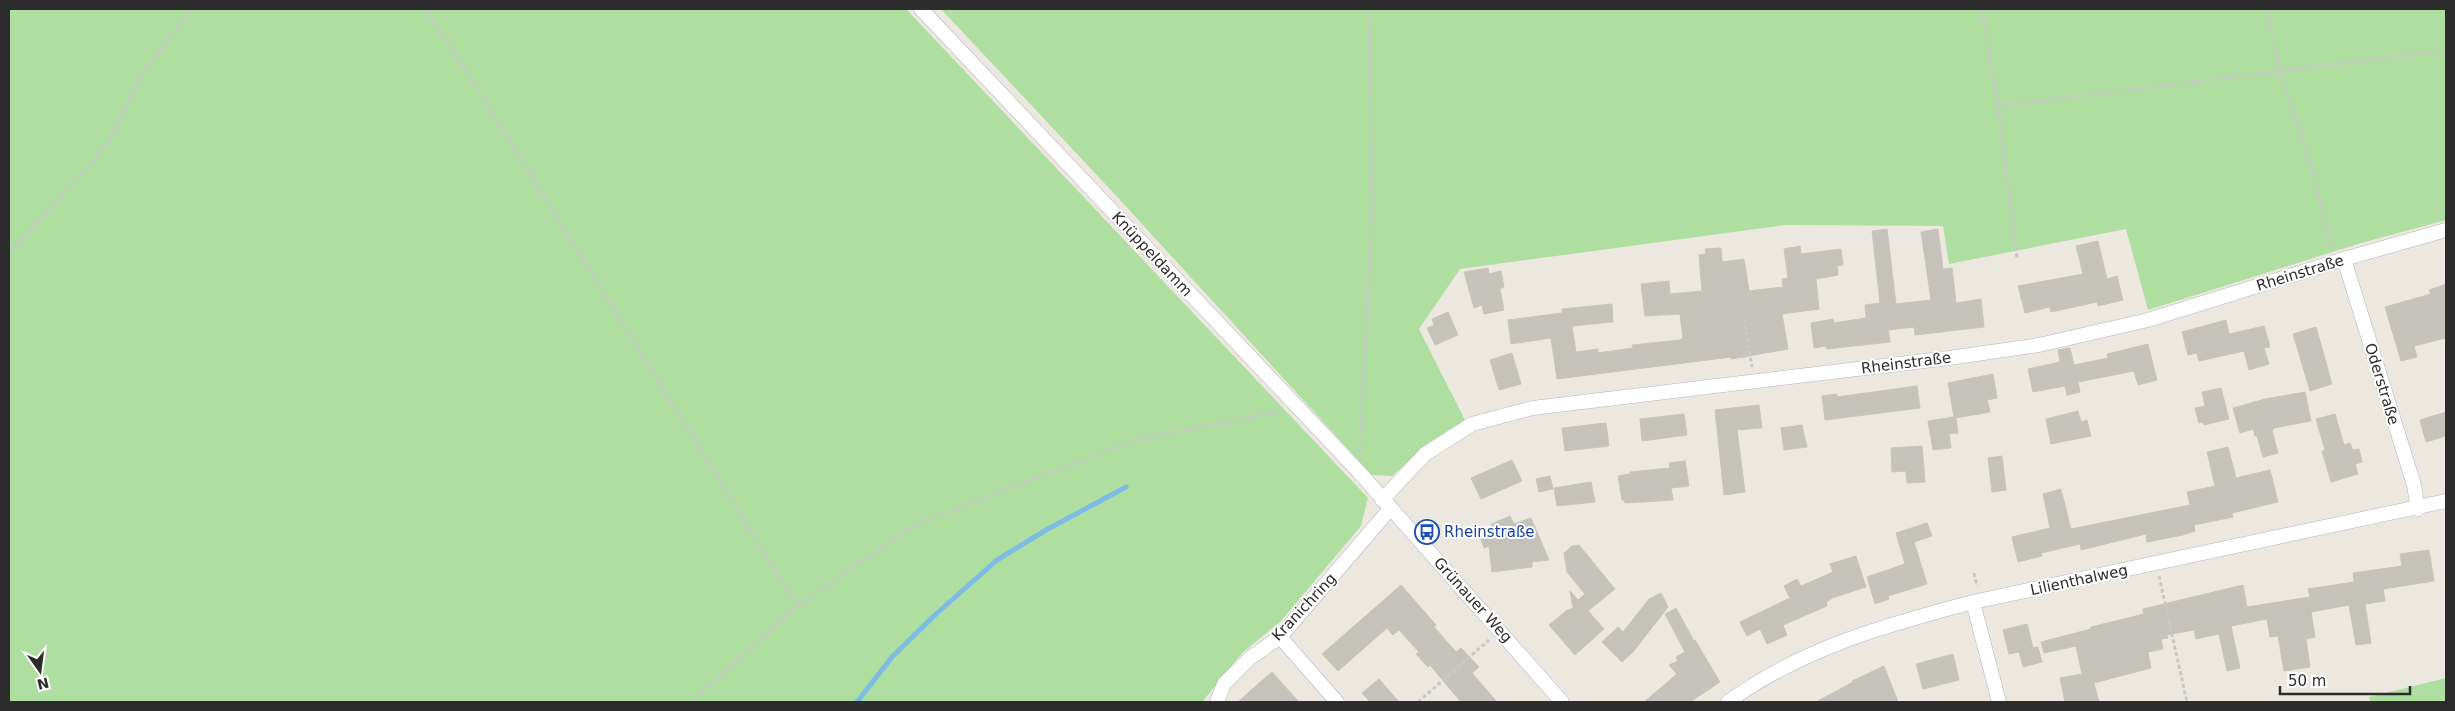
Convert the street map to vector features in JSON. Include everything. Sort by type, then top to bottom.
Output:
[{"type":"street","name":"Knüppeldamm","points":[[921,9],[1359,472],[1386,504]]},
{"type":"street","name":"Rheinstraße","points":[[1386,504],[1425,454],[1472,424],[1535,407],[2039,345],[2148,320],[2344,259],[2446,230]]},
{"type":"street","name":"Oderstraße","points":[[2344,259],[2414,485],[2418,509]]},
{"type":"street","name":"Lilienthalweg","points":[[1728,702],[1775,671],[1819,650],[1902,620],[1973,602],[2418,509],[2446,501]]},
{"type":"street","name":"Grünauer Weg","points":[[1386,504],[1562,702]]},
{"type":"street","name":"Kranichring","points":[[1217,702],[1224,684],[1250,658],[1280,637],[1386,504]]},
{"type":"street","points":[[1973,602],[1999,702]]},
{"type":"street","points":[[1280,637],[1337,702]]},
{"type":"path","points":[[9,253],[106,146],[142,74],[191,9]]},
{"type":"path","points":[[425,9],[474,83],[797,606]]},
{"type":"path","points":[[1359,472],[1372,214],[1369,9]]},
{"type":"path","points":[[1982,9],[1998,106],[2018,258]]},
{"type":"path","points":[[2267,9],[2280,73],[2311,165],[2330,241],[2344,259]]},
{"type":"path","points":[[1998,106],[2280,73],[2446,50]]},
{"type":"path","points":[[1744,319],[1754,381]]},
{"type":"path","points":[[1742,357],[1750,356]]},
{"type":"path","points":[[691,702],[797,606],[918,523],[1139,439],[1298,408]]},
{"type":"path","points":[[2156,563],[2187,702]]},
{"type":"path","points":[[1418,702],[1500,630]]},
{"type":"green space","points":[[9,9],[906,9],[1368,498],[1361,526],[1280,622],[1243,652],[1202,702],[9,702]]},
{"type":"green space","points":[[941,9],[2446,9],[2446,220],[2361,243],[2148,310],[2126,229],[1949,264],[1943,226],[1786,225],[1460,269],[1419,329],[1466,422],[1420,451],[1392,476],[1372,475],[1109,188]]},
{"type":"green space","points":[[2446,678],[2446,702],[2370,702],[2369,697]]},
{"type":"building","points":[[1887,229],[1896,304],[1931,300],[1921,232],[1938,229],[1943,269],[1952,268],[1956,303],[1981,299],[1984,327],[1915,335],[1914,327],[1888,330],[1890,342],[1827,349],[1826,346],[1814,348],[1811,323],[1833,319],[1834,323],[1866,318],[1865,305],[1880,303],[1872,231]]},
{"type":"building","points":[[2098,241],[2107,279],[2117,276],[2123,300],[2098,306],[2097,302],[2051,312],[2050,307],[2025,313],[2018,286],[2083,274],[2076,246]]},
{"type":"building","points":[[1800,246],[1801,254],[1841,249],[1843,265],[1837,266],[1838,275],[1816,279],[1819,309],[1782,314],[1788,349],[1731,359],[1731,357],[1557,379],[1551,338],[1511,344],[1508,320],[1562,313],[1562,309],[1612,304],[1613,322],[1572,326],[1576,352],[1598,349],[1598,353],[1633,348],[1632,345],[1680,340],[1683,338],[1680,314],[1645,316],[1641,284],[1669,281],[1670,294],[1702,291],[1699,255],[1706,254],[1705,249],[1721,248],[1722,262],[1744,259],[1749,291],[1783,287],[1782,279],[1788,278],[1784,249]]},
{"type":"building","points":[[1488,268],[1489,274],[1501,271],[1504,287],[1500,289],[1504,310],[1484,314],[1482,305],[1474,308],[1464,272]]},
{"type":"building","points":[[2446,284],[2446,338],[2414,346],[2417,357],[2401,361],[2385,307],[2431,294],[2429,290]]},
{"type":"building","points":[[1448,312],[1458,335],[1435,345],[1427,328],[1434,325],[1432,319]]},
{"type":"building","points":[[2226,320],[2229,334],[2264,326],[2270,347],[2264,348],[2269,364],[2249,370],[2244,351],[2199,361],[2197,353],[2188,355],[2182,332]]},
{"type":"building","points":[[2316,327],[2332,384],[2310,391],[2293,334]]},
{"type":"building","points":[[2148,344],[2157,380],[2138,385],[2134,371],[2078,382],[2080,392],[2067,395],[2065,386],[2033,392],[2028,369],[2060,362],[2058,350],[2070,348],[2074,365],[2108,358],[2107,354]]},
{"type":"building","points":[[1512,353],[1521,384],[1499,390],[1490,360]]},
{"type":"building","points":[[1993,374],[1997,398],[1987,400],[1990,412],[1956,418],[1958,433],[1949,434],[1951,448],[1933,450],[1928,421],[1954,417],[1948,383]]},
{"type":"building","points":[[1917,386],[1920,408],[1825,420],[1822,396],[1837,394],[1837,397]]},
{"type":"building","points":[[2221,388],[2229,419],[2204,425],[2203,422],[2199,423],[2195,408],[2205,406],[2202,392]]},
{"type":"building","points":[[2305,392],[2311,421],[2274,428],[2272,431],[2278,453],[2263,457],[2253,429],[2240,433],[2233,408],[2265,399]]},
{"type":"building","points":[[1759,405],[1762,428],[1737,430],[1745,492],[1724,495],[1715,410]]},
{"type":"building","points":[[2078,411],[2081,422],[2087,420],[2091,436],[2051,444],[2046,419]]},
{"type":"building","points":[[2446,412],[2446,436],[2426,442],[2420,420]]},
{"type":"building","points":[[1684,414],[1687,435],[1642,441],[1640,419]]},
{"type":"building","points":[[2335,414],[2344,445],[2350,443],[2353,450],[2359,449],[2362,462],[2355,464],[2358,474],[2331,482],[2322,451],[2325,450],[2316,419]]},
{"type":"building","points":[[1606,423],[1609,446],[1565,451],[1562,428]]},
{"type":"building","points":[[1802,425],[1807,447],[1784,450],[1781,428]]},
{"type":"building","points":[[1922,446],[1925,482],[1907,483],[1906,471],[1892,472],[1891,448]]},
{"type":"building","points":[[2228,447],[2236,478],[2270,470],[2278,502],[2232,513],[2233,517],[2194,525],[2195,531],[2183,535],[2147,542],[2146,534],[2081,550],[2080,544],[2041,553],[2042,556],[2018,562],[2012,537],[2050,528],[2043,494],[2061,489],[2071,529],[2190,505],[2187,492],[2215,486],[2207,452]]},
{"type":"building","points":[[2002,456],[2006,490],[1992,492],[1988,458]]},
{"type":"building","points":[[1512,460],[1522,481],[1481,499],[1471,478]]},
{"type":"building","points":[[1685,461],[1689,486],[1671,488],[1673,500],[1625,503],[1622,500],[1618,476],[1630,474],[1630,472],[1670,468],[1669,463]]},
{"type":"building","points":[[1550,476],[1553,489],[1539,492],[1536,479]]},
{"type":"building","points":[[1591,482],[1595,502],[1557,506],[1554,488]]},
{"type":"building","points":[[1510,516],[1514,524],[1531,518],[1549,560],[1532,562],[1532,567],[1492,572],[1489,546],[1484,548],[1479,534],[1493,528],[1491,524]]},
{"type":"building","points":[[1927,523],[1932,536],[1914,542],[1927,584],[1888,596],[1889,599],[1875,604],[1867,577],[1905,564],[1896,533]]},
{"type":"building","points":[[1579,545],[1615,589],[1588,611],[1604,629],[1575,655],[1549,625],[1566,611],[1573,608],[1570,591],[1578,600],[1585,594],[1567,572],[1564,553],[1572,546]]},
{"type":"building","points":[[2429,550],[2434,581],[2383,589],[2385,601],[2365,604],[2371,643],[2356,645],[2349,605],[2311,612],[2315,637],[2306,639],[2310,667],[2284,671],[2278,636],[2270,637],[2267,619],[2231,626],[2240,668],[2227,671],[2219,634],[2196,639],[2194,630],[2167,635],[2168,638],[2161,639],[2163,649],[2148,652],[2151,668],[2094,683],[2099,702],[2065,702],[2060,678],[2082,674],[2076,646],[2044,653],[2041,642],[2144,614],[2143,609],[2243,585],[2247,607],[2310,597],[2308,589],[2354,582],[2353,573],[2402,566],[2400,554]]},
{"type":"building","points":[[1856,556],[1866,587],[1832,598],[1826,603],[1827,606],[1783,625],[1787,635],[1767,644],[1760,629],[1747,636],[1740,622],[1790,598],[1784,586],[1797,579],[1801,586],[1833,572],[1830,564]]},
{"type":"building","points":[[1401,585],[1436,625],[1434,627],[1456,652],[1461,648],[1479,667],[1472,673],[1497,702],[1461,702],[1430,665],[1428,667],[1416,654],[1419,652],[1399,630],[1393,635],[1387,628],[1338,671],[1322,654]]},
{"type":"building","points":[[1661,593],[1668,607],[1633,652],[1622,662],[1602,642],[1618,627],[1623,632],[1649,599]]},
{"type":"building","points":[[1676,608],[1720,682],[1690,702],[1644,702],[1677,674],[1669,665],[1678,661],[1676,657],[1685,652],[1665,614]]},
{"type":"building","points":[[2027,624],[2033,648],[2038,647],[2042,662],[2023,667],[2019,652],[2009,654],[2003,630]]},
{"type":"building","points":[[1953,654],[1959,680],[1923,689],[1916,664]]},
{"type":"building","points":[[1884,666],[1898,702],[1816,702],[1852,681]]},
{"type":"building","points":[[1272,672],[1299,702],[1238,702],[1258,684]]},
{"type":"building","points":[[1379,679],[1399,702],[1370,702],[1362,693]]},
{"type":"waterway","points":[[857,702],[892,657],[936,614],[997,560],[1046,530],[1126,487]]},
{"type":"place","name":"Rheinstraße","points":[[1427,532]]}]
